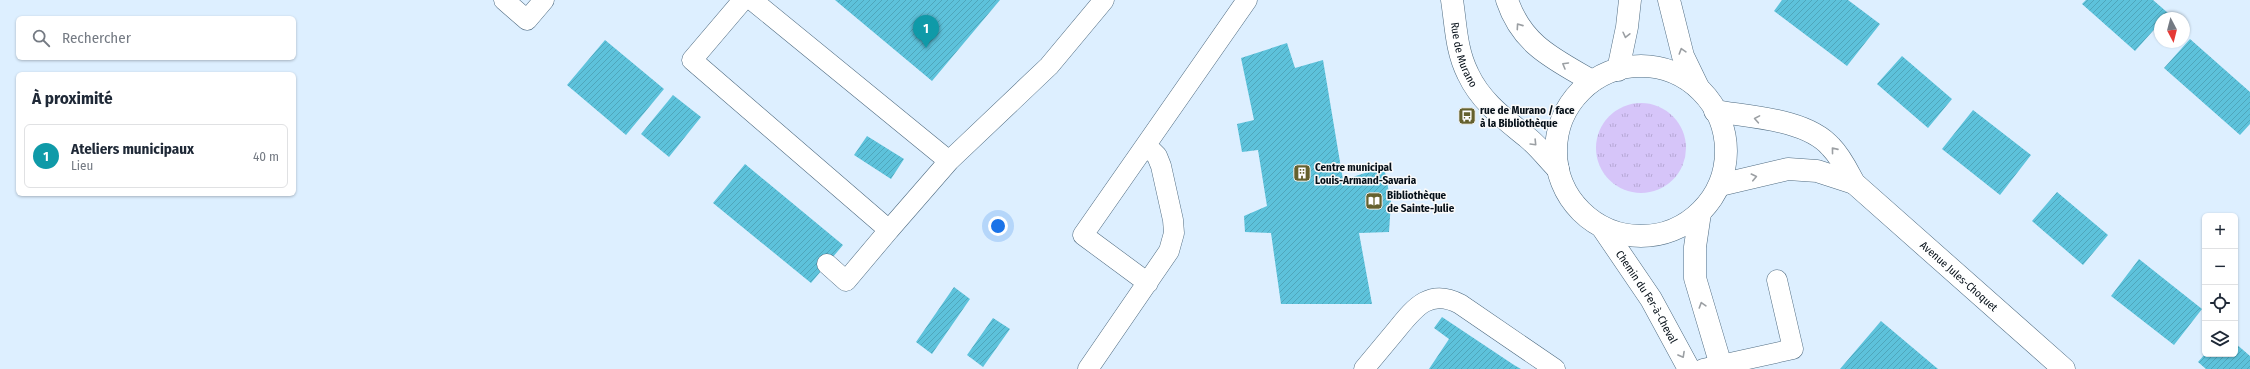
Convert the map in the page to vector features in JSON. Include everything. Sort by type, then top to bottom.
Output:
[{"type":"street","name":"Rue de Murano","points":[[1452,0],[1455,34],[1460,55],[1468,75],[1478,91],[1493,109],[1530,139],[1558,169]]},
{"type":"street","points":[[1507,0],[1514,19],[1538,48],[1592,81]]},
{"type":"street","points":[[1618,70],[1627,27],[1630,0]]},
{"type":"street","points":[[1669,0],[1683,56],[1698,86],[1715,111],[1725,139],[1724,167],[1720,185],[1711,200],[1700,213],[1675,227],[1650,234],[1621,234],[1602,227],[1583,212],[1572,200],[1558,169],[1556,145],[1559,128],[1570,104],[1579,92],[1592,81],[1618,70],[1635,66],[1651,66],[1678,75],[1698,86]]},
{"type":"street","name":"Avenue Jules-Choquet","points":[[1715,111],[1796,126],[1815,135],[1830,146],[1843,162],[1854,183],[2064,369]]},
{"type":"street","name":"Avenue Jules-Choquet","points":[[1720,185],[1788,169],[1817,171],[1854,183]]},
{"type":"street","points":[[1700,213],[1695,247],[1695,278],[1715,367]]},
{"type":"street","name":"Chemin du Fer-à-Cheval","points":[[1602,227],[1651,299],[1689,369]]},
{"type":"lane","points":[[504,0],[527,20],[544,0]]},
{"type":"lane","points":[[742,0],[692,60],[889,230]]},
{"type":"lane","points":[[752,0],[949,161]]},
{"type":"lane","points":[[827,264],[846,281],[949,161],[1049,66],[1104,0]]},
{"type":"lane","points":[[1148,283],[1083,235],[1247,0]]},
{"type":"lane","points":[[1088,369],[1169,251],[1174,233],[1161,166],[1157,156],[1146,145]]},
{"type":"lane","points":[[1715,367],[1793,349],[1777,280]]},
{"type":"lane","points":[[1364,369],[1414,309],[1432,298],[1443,297],[1460,304],[1555,369]]},
{"type":"green space","points":[[1632,103],[1650,103],[1666,110],[1679,123],[1686,139],[1686,157],[1679,173],[1666,186],[1650,193],[1632,193],[1616,186],[1603,173],[1596,157],[1596,139],[1603,123],[1616,110]]},
{"type":"building","points":[[835,0],[1000,0],[932,81]]},
{"type":"building","points":[[1782,0],[1848,0],[1880,24],[1847,66],[1774,11]]},
{"type":"building","points":[[2086,0],[2153,0],[2167,12],[2154,12],[2154,30],[2135,51],[2082,4]]},
{"type":"building","points":[[2190,39],[2250,92],[2250,124],[2240,135],[2164,68],[2182,48],[2190,48]]},
{"type":"building","points":[[605,40],[664,89],[626,135],[567,85]]},
{"type":"building","name":"Centre municipal Louis-Armand-Savaria","points":[[1287,43],[1295,68],[1323,60],[1343,180],[1384,167],[1391,202],[1389,232],[1359,233],[1372,304],[1281,304],[1271,233],[1245,232],[1244,216],[1267,206],[1258,150],[1242,152],[1237,124],[1254,120],[1241,58]]},
{"type":"building","points":[[1902,56],[1952,99],[1928,128],[1877,84]]},
{"type":"building","points":[[673,95],[701,117],[669,157],[641,134]]},
{"type":"building","points":[[1973,110],[2031,155],[2000,195],[1942,149]]},
{"type":"building","points":[[867,136],[904,159],[891,179],[854,155]]},
{"type":"building","points":[[745,164],[843,245],[811,283],[713,203]]},
{"type":"building","points":[[2057,192],[2108,235],[2083,265],[2032,221]]},
{"type":"building","points":[[2139,259],[2202,309],[2174,345],[2111,296]]},
{"type":"building","points":[[954,287],[970,299],[932,354],[916,342]]},
{"type":"building","points":[[1442,317],[1521,369],[1429,369],[1449,339],[1434,328]]},
{"type":"building","points":[[993,318],[1010,329],[983,367],[967,355]]},
{"type":"building","points":[[1881,321],[1938,369],[1840,369]]},
{"type":"building","points":[[2238,346],[2250,356],[2250,369],[2206,369],[2198,362],[2202,357],[2238,357]]},
{"type":"place","name":"Ateliers municipaux","points":[[926,48]]},
{"type":"place","name":"rue de Murano / face à la Bibliothèque","points":[[1467,116]]},
{"type":"place","name":"Centre municipal Louis-Armand-Savaria","points":[[1302,173]]},
{"type":"place","name":"Bibliothèque de Sainte-Julie","points":[[1374,201]]}]
